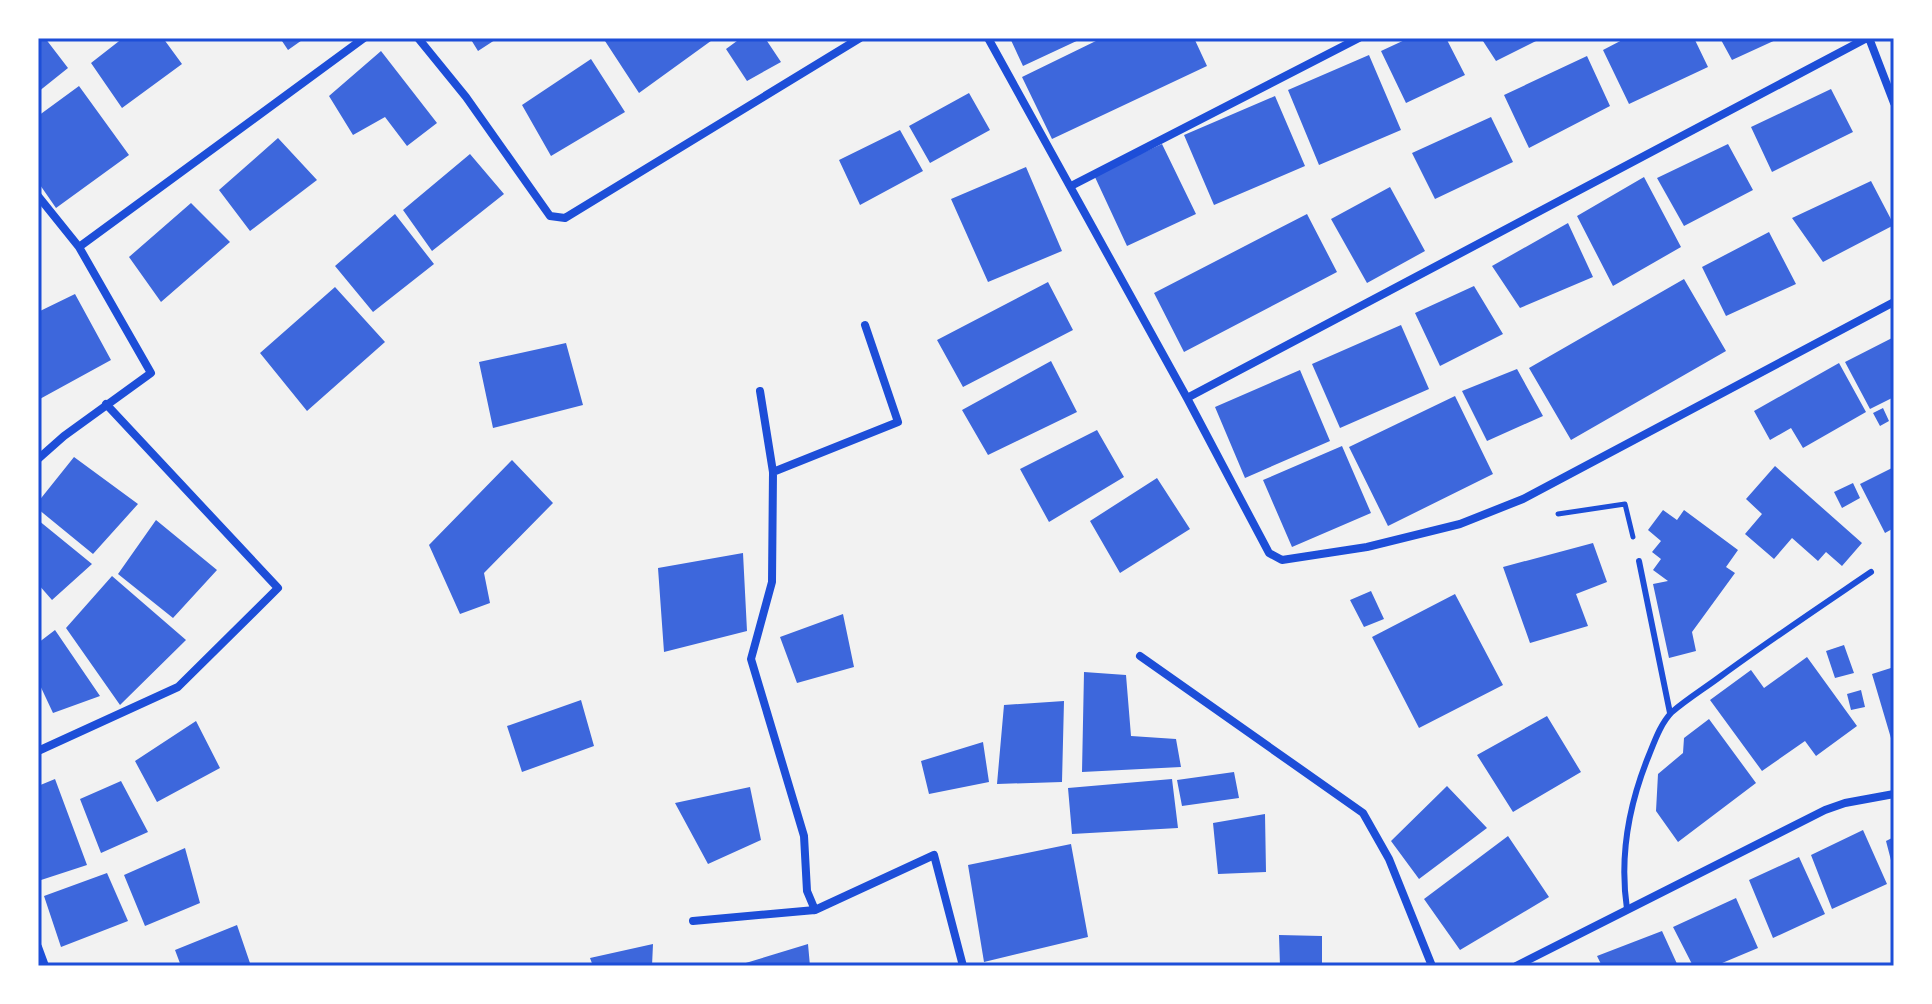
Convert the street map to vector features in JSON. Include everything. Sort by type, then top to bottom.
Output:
[{"type":"street","points":[[79,247],[364,38]]},
{"type":"street","points":[[418,38],[466,97],[550,216],[565,218],[860,38]]},
{"type":"street","points":[[988,38],[1269,553],[1282,560],[1367,547],[1460,524],[1523,499],[1894,302]]},
{"type":"street","points":[[1071,186],[1359,38]]},
{"type":"street","points":[[1187,398],[1868,38],[1894,103]]},
{"type":"street","points":[[38,196],[79,247],[151,373],[106,404],[38,459]]},
{"type":"street","points":[[773,472],[898,422],[865,325]]},
{"type":"street","points":[[760,391],[773,472],[772,582],[751,659],[804,836],[807,891],[815,910]]},
{"type":"street","points":[[38,751],[178,687],[278,588],[106,404]]},
{"type":"street","points":[[1140,656],[1363,813],[1389,859],[1432,966]]},
{"type":"street","points":[[1516,966],[1825,810],[1894,794]]},
{"type":"street","points":[[693,921],[815,910],[934,855],[963,966]]},
{"type":"street","points":[[38,947],[45,966]]},
{"type":"lane","points":[[1639,561],[1670,713]]},
{"type":"lane","points":[[1627,909],[1624,853],[1629,819],[1639,780],[1657,734],[1670,713],[1871,572]]},
{"type":"path","points":[[1523,499],[1534,517],[1625,504],[1639,561]]},
{"type":"building","points":[[38,38],[45,38],[68,68],[38,92]]},
{"type":"building","points":[[123,38],[163,38],[182,64],[122,108],[91,63]]},
{"type":"building","points":[[280,38],[305,38],[288,50]]},
{"type":"building","points":[[470,38],[498,38],[478,51]]},
{"type":"building","points":[[610,38],[715,38],[639,93],[605,41]]},
{"type":"building","points":[[741,38],[765,38],[781,62],[747,81],[726,49]]},
{"type":"building","points":[[1010,38],[1083,38],[1023,66]]},
{"type":"building","points":[[1102,38],[1194,38],[1207,66],[1052,139],[1022,77]]},
{"type":"building","points":[[1409,38],[1446,38],[1465,75],[1406,103],[1381,51]]},
{"type":"building","points":[[1481,38],[1542,38],[1496,61]]},
{"type":"building","points":[[1626,38],[1694,38],[1708,67],[1629,104],[1603,50]]},
{"type":"building","points":[[1720,38],[1780,38],[1732,60]]},
{"type":"building","points":[[381,51],[437,123],[407,146],[385,117],[353,135],[329,96]]},
{"type":"building","points":[[1369,55],[1401,130],[1319,165],[1288,90]]},
{"type":"building","points":[[1587,56],[1610,106],[1529,148],[1504,95]]},
{"type":"building","points":[[591,59],[625,112],[551,156],[522,105]]},
{"type":"building","points":[[79,86],[129,155],[56,208],[38,182],[38,116]]},
{"type":"building","points":[[1831,89],[1853,132],[1772,172],[1751,127]]},
{"type":"building","points":[[969,93],[990,130],[930,163],[909,126]]},
{"type":"building","points":[[1275,96],[1305,166],[1214,205],[1184,135]]},
{"type":"building","points":[[1491,117],[1513,162],[1435,199],[1412,153]]},
{"type":"building","points":[[900,130],[923,171],[860,205],[839,160]]},
{"type":"building","points":[[278,138],[317,180],[250,231],[219,190]]},
{"type":"building","points":[[1162,144],[1196,214],[1127,246],[1094,175]]},
{"type":"building","points":[[1728,144],[1753,190],[1684,226],[1657,178]]},
{"type":"building","points":[[470,154],[504,194],[432,251],[403,210]]},
{"type":"building","points":[[1026,167],[1062,251],[988,282],[951,199]]},
{"type":"building","points":[[1644,177],[1681,247],[1613,286],[1577,216]]},
{"type":"building","points":[[1871,181],[1894,225],[1823,262],[1792,218]]},
{"type":"building","points":[[1390,187],[1425,251],[1367,283],[1331,219]]},
{"type":"building","points":[[191,203],[230,242],[161,302],[129,257]]},
{"type":"building","points":[[395,214],[434,264],[373,312],[335,266]]},
{"type":"building","points":[[1307,214],[1337,272],[1184,352],[1154,293]]},
{"type":"building","points":[[1568,223],[1593,277],[1520,308],[1492,266]]},
{"type":"building","points":[[1769,232],[1796,284],[1726,316],[1702,267]]},
{"type":"building","points":[[1684,279],[1726,351],[1571,440],[1529,368]]},
{"type":"building","points":[[1048,282],[1073,330],[963,387],[937,340]]},
{"type":"building","points":[[1474,286],[1503,334],[1440,366],[1415,313]]},
{"type":"building","points":[[335,287],[385,342],[307,411],[260,353]]},
{"type":"building","points":[[75,294],[111,360],[38,400],[38,312]]},
{"type":"building","points":[[1401,325],[1429,389],[1340,428],[1312,364]]},
{"type":"building","points":[[1894,337],[1894,397],[1870,409],[1845,362]]},
{"type":"building","points":[[566,343],[583,405],[493,428],[479,362]]},
{"type":"building","points":[[1051,361],[1077,412],[988,455],[962,410]]},
{"type":"building","points":[[1839,363],[1866,412],[1803,448],[1791,428],[1770,440],[1754,411]]},
{"type":"building","points":[[1517,369],[1543,416],[1487,441],[1462,391]]},
{"type":"building","points":[[1300,370],[1330,441],[1245,478],[1215,407]]},
{"type":"building","points":[[1455,396],[1493,474],[1388,526],[1349,447]]},
{"type":"building","points":[[1883,408],[1889,421],[1880,426],[1873,413]]},
{"type":"building","points":[[1097,430],[1124,477],[1049,522],[1020,469]]},
{"type":"building","points":[[1342,446],[1371,513],[1292,547],[1263,480]]},
{"type":"building","points":[[74,457],[138,504],[93,554],[38,509],[38,502]]},
{"type":"building","points":[[512,460],[553,503],[484,573],[490,603],[460,614],[429,545]]},
{"type":"building","points":[[1775,466],[1862,543],[1842,566],[1826,552],[1818,561],[1792,538],[1774,559],[1745,534],[1762,514],[1746,499]]},
{"type":"building","points":[[1894,467],[1894,528],[1885,533],[1860,484]]},
{"type":"building","points":[[1157,478],[1190,529],[1120,573],[1090,521]]},
{"type":"building","points":[[1853,483],[1860,498],[1842,508],[1834,492]]},
{"type":"building","points":[[1663,510],[1677,520],[1684,510],[1738,550],[1726,567],[1735,573],[1692,632],[1696,651],[1669,658],[1653,584],[1668,581],[1653,570],[1661,559],[1652,552],[1661,541],[1648,530]]},
{"type":"building","points":[[38,520],[92,564],[52,600],[38,584]]},
{"type":"building","points":[[156,520],[217,570],[173,618],[118,574]]},
{"type":"building","points":[[1593,543],[1607,582],[1576,594],[1588,626],[1530,643],[1503,567]]},
{"type":"building","points":[[743,553],[747,631],[664,652],[658,568]]},
{"type":"building","points":[[112,576],[186,640],[120,705],[66,628]]},
{"type":"building","points":[[1371,591],[1384,619],[1364,627],[1350,600]]},
{"type":"building","points":[[1455,594],[1503,685],[1419,728],[1372,637]]},
{"type":"building","points":[[843,614],[854,667],[797,683],[780,637]]},
{"type":"building","points":[[55,630],[100,696],[53,713],[38,681],[38,643]]},
{"type":"building","points":[[1844,645],[1854,673],[1835,678],[1826,651]]},
{"type":"building","points":[[1807,657],[1857,726],[1816,756],[1805,741],[1762,771],[1710,700],[1751,670],[1764,688]]},
{"type":"building","points":[[1894,667],[1894,745],[1893,745],[1872,674]]},
{"type":"building","points":[[1084,672],[1126,675],[1131,736],[1176,739],[1181,767],[1082,772]]},
{"type":"building","points":[[1861,690],[1865,707],[1851,710],[1847,694]]},
{"type":"building","points":[[581,700],[594,746],[522,772],[507,726]]},
{"type":"building","points":[[1064,701],[1062,782],[997,784],[1004,705]]},
{"type":"building","points":[[1547,716],[1581,772],[1513,812],[1477,755]]},
{"type":"building","points":[[1709,719],[1756,783],[1678,842],[1656,811],[1658,774],[1683,753],[1684,738]]},
{"type":"building","points":[[196,721],[220,768],[157,802],[135,761]]},
{"type":"building","points":[[983,742],[989,782],[929,794],[921,761]]},
{"type":"building","points":[[1234,772],[1239,798],[1182,806],[1177,780]]},
{"type":"building","points":[[55,779],[87,865],[38,881],[38,786]]},
{"type":"building","points":[[1172,779],[1178,828],[1072,834],[1068,788]]},
{"type":"building","points":[[121,781],[148,832],[101,853],[80,799]]},
{"type":"building","points":[[1447,786],[1487,828],[1419,879],[1391,841]]},
{"type":"building","points":[[750,787],[761,840],[708,864],[675,803]]},
{"type":"building","points":[[1265,814],[1266,872],[1218,874],[1213,823]]},
{"type":"building","points":[[1863,830],[1887,884],[1832,909],[1811,855]]},
{"type":"building","points":[[1508,836],[1549,897],[1460,950],[1424,899]]},
{"type":"building","points":[[1894,837],[1894,867],[1893,868],[1886,841]]},
{"type":"building","points":[[1071,844],[1088,937],[984,962],[968,865]]},
{"type":"building","points":[[185,848],[200,903],[145,926],[124,875]]},
{"type":"building","points":[[1799,857],[1825,914],[1773,938],[1749,880]]},
{"type":"building","points":[[107,873],[128,921],[61,947],[44,896]]},
{"type":"building","points":[[1736,898],[1758,948],[1715,966],[1693,966],[1673,927]]},
{"type":"building","points":[[237,925],[251,966],[181,966],[175,950]]},
{"type":"building","points":[[1662,931],[1678,966],[1602,966],[1597,956]]},
{"type":"building","points":[[1279,935],[1322,936],[1322,966],[1280,966]]},
{"type":"building","points":[[653,944],[652,966],[593,966],[590,958]]},
{"type":"building","points":[[808,944],[810,966],[739,966],[739,965]]}]
